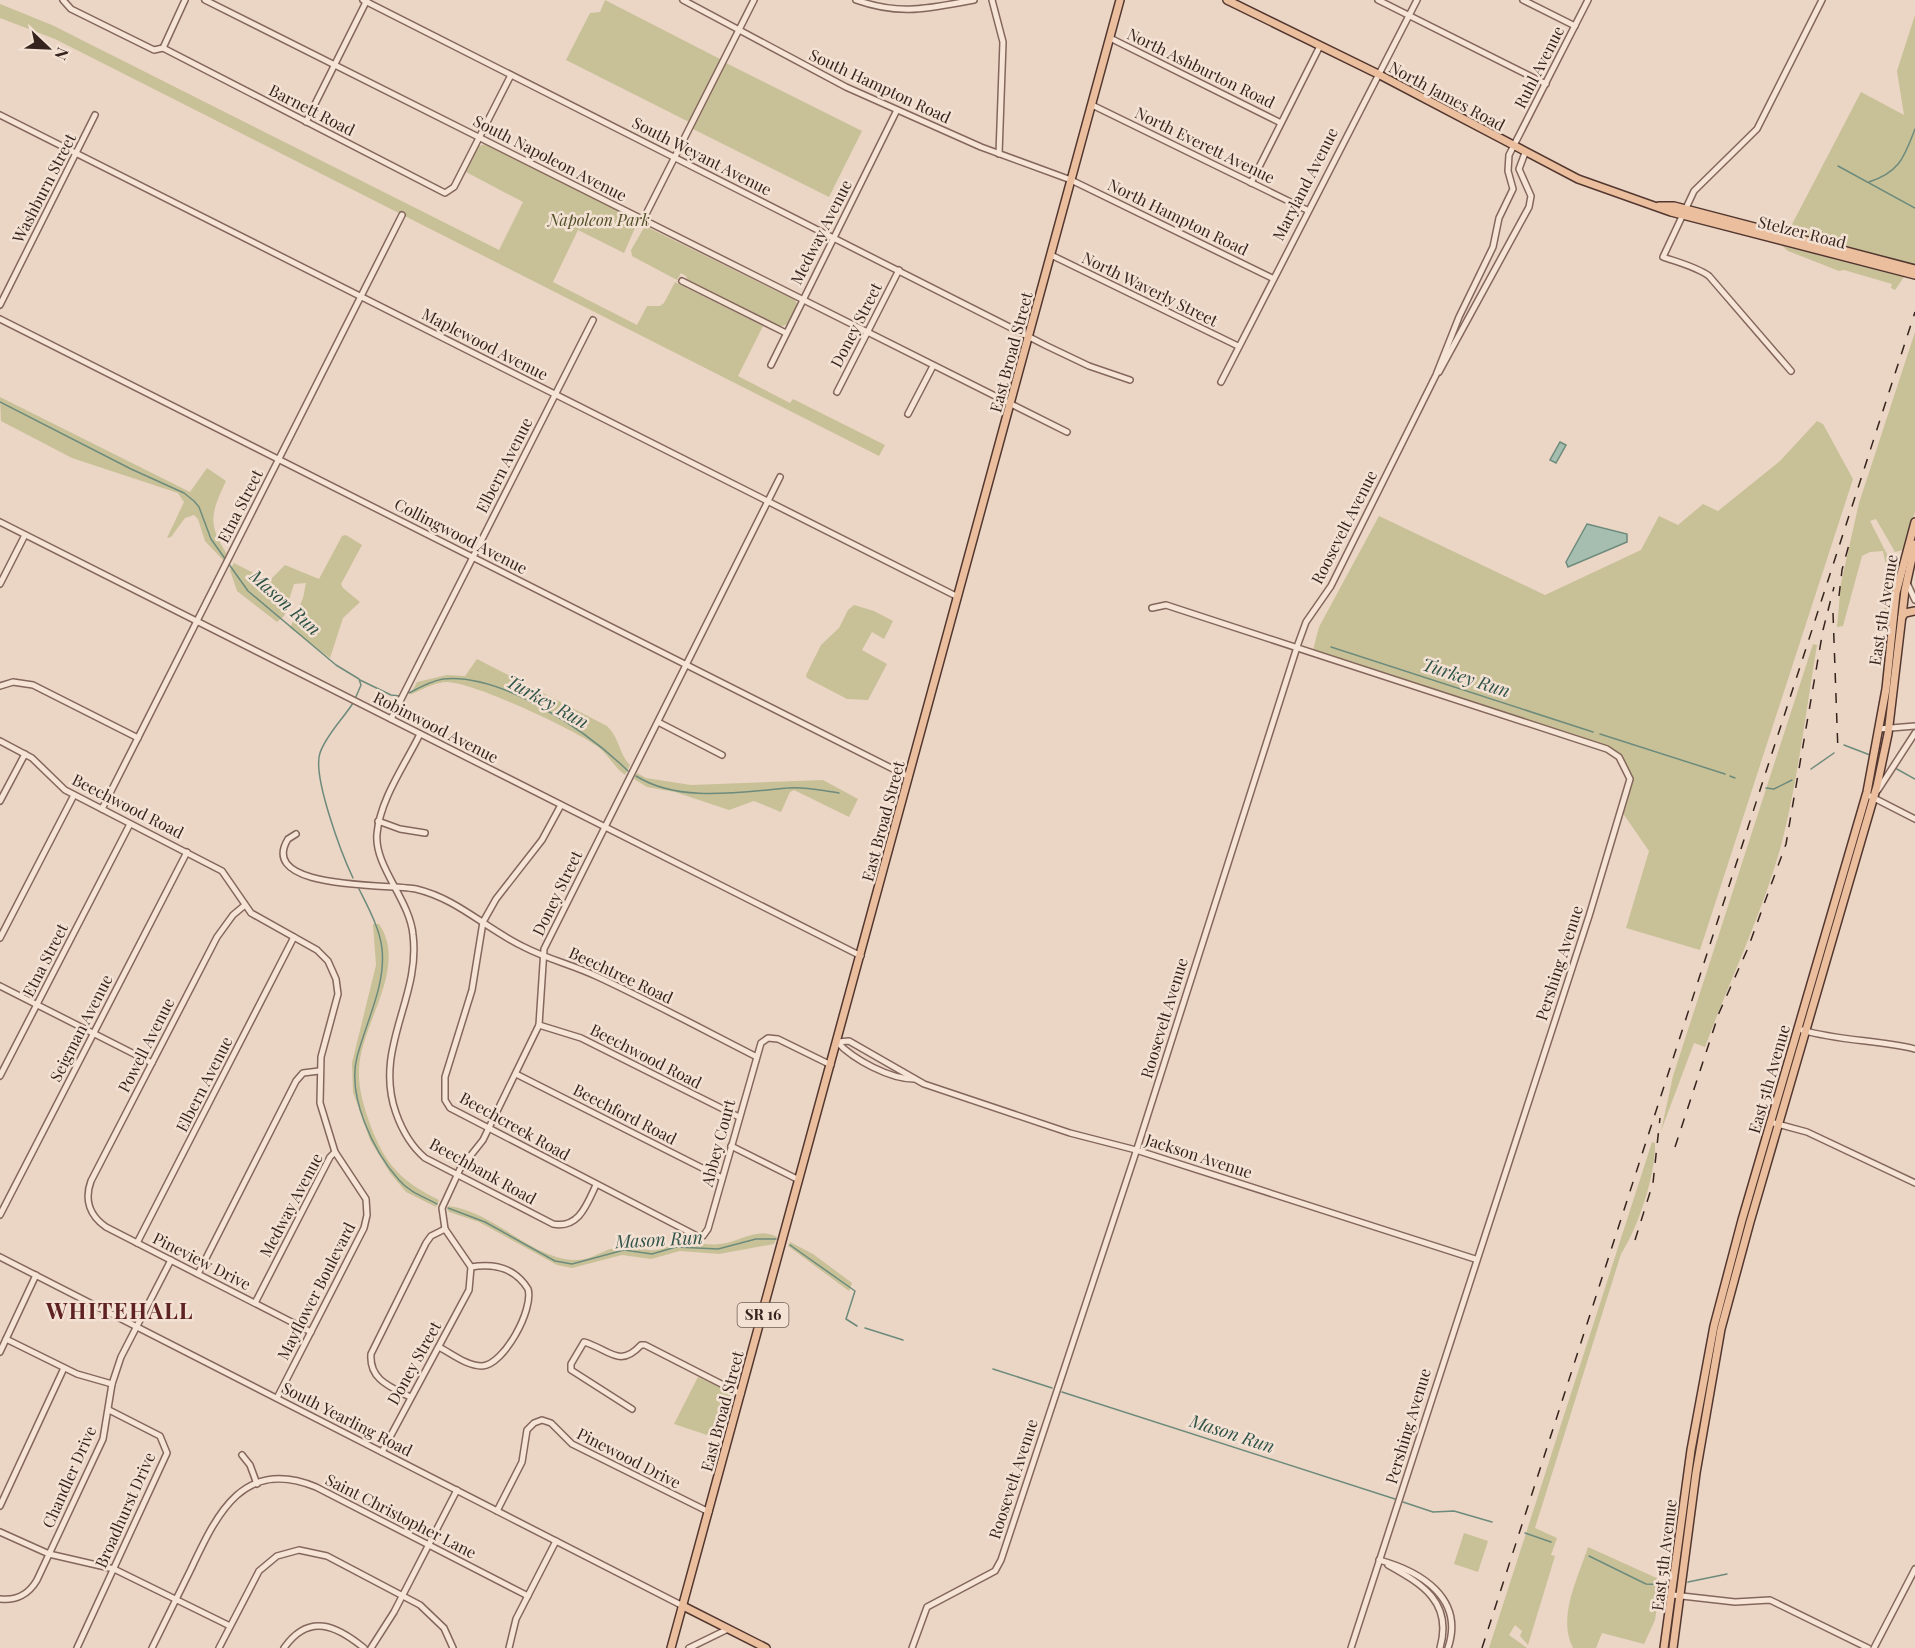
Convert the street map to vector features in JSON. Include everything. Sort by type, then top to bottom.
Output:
[{"type":"main road","name":"East Broad Street","points":[[671,1648],[1120,0]]},
{"type":"main road","name":"North James Road","points":[[1227,0],[1378,74],[1513,147],[1578,179],[1659,206],[1685,212]]},
{"type":"main road","name":"Stelzer Road","points":[[1685,212],[1896,267],[1915,275]]},
{"type":"main road","name":"Stelzer Road","points":[[1896,267],[1915,269]]},
{"type":"main road","name":"East 5th Avenue","points":[[1672,1648],[1677,1596],[1713,1371],[1736,1270],[1798,1028],[1866,795],[1879,729],[1901,571],[1915,522]]},
{"type":"main road","name":"East 5th Avenue","points":[[1774,1123],[1806,1031],[1874,796],[1889,729],[1906,582],[1915,544]]},
{"type":"main road","points":[[1902,617],[1905,613],[1915,611]]},
{"type":"main road","name":"East 5th Avenue","points":[[1664,1648],[1677,1596]]},
{"type":"main road","points":[[683,1606],[766,1648]]},
{"type":"street","points":[[63,0],[71,9],[154,50],[163,48],[185,0]]},
{"type":"street","name":"South Napoleon Avenue","points":[[205,0],[1067,432]]},
{"type":"street","name":"South Hampton Road","points":[[683,0],[897,110],[999,154],[1071,180]]},
{"type":"street","points":[[643,220],[754,0]]},
{"type":"street","points":[[856,0],[879,8],[906,10],[974,0]]},
{"type":"street","points":[[992,0],[1003,42],[999,154]]},
{"type":"street","points":[[1378,0],[1546,84]]},
{"type":"street","name":"Maryland Avenue","points":[[1221,382],[1272,278],[1417,0]]},
{"type":"street","points":[[1523,0],[1575,26]]},
{"type":"street","name":"Ruhl Avenue","points":[[1513,147],[1588,0]]},
{"type":"street","points":[[1791,371],[1709,276],[1700,269],[1678,264],[1663,257],[1694,191],[1757,129],[1822,0]]},
{"type":"street","points":[[306,122],[366,1]]},
{"type":"street","name":"South Weyant Avenue","points":[[366,1],[1089,366],[1130,380]]},
{"type":"street","name":"North Ashburton Road","points":[[1110,38],[1281,123]]},
{"type":"street","points":[[1251,183],[1320,46]]},
{"type":"street","name":"Barnett Road","points":[[163,48],[445,193],[450,192],[479,138]]},
{"type":"street","points":[[479,138],[511,75]]},
{"type":"street","name":"North Everett Avenue","points":[[1092,105],[1307,210]]},
{"type":"street","name":"Medway Avenue","points":[[771,366],[897,110]]},
{"type":"street","name":"Maplewood Avenue","points":[[0,115],[958,597]]},
{"type":"street","name":"Washburn Street","points":[[0,305],[96,115]]},
{"type":"street","name":"Roosevelt Avenue","points":[[912,1648],[927,1607],[995,1571],[999,1565],[1136,1150],[1306,622],[1331,586],[1437,375],[1459,317],[1493,247],[1499,218],[1513,189],[1507,164],[1513,147]]},
{"type":"street","name":"Roosevelt Avenue","points":[[1437,375],[1445,365],[1529,207],[1531,196],[1519,169],[1525,153]]},
{"type":"street","name":"North Hampton Road","points":[[1071,180],[1272,278]]},
{"type":"street","name":"Etna Street","points":[[102,809],[402,215]]},
{"type":"street","name":"North Waverly Street","points":[[1051,255],[1238,346]]},
{"type":"street","name":"Doney Street","points":[[837,392],[899,270]]},
{"type":"street","points":[[682,281],[786,333]]},
{"type":"street","name":"Collingwood Avenue","points":[[0,319],[909,777]]},
{"type":"street","name":"Elbern Avenue","points":[[391,720],[593,320]]},
{"type":"street","points":[[908,414],[933,366]]},
{"type":"street","name":"Doney Street","points":[[445,1229],[442,1208],[457,1175],[488,1130],[539,1025],[542,1005],[542,956],[550,933],[780,477]]},
{"type":"street","name":"Robinwood Avenue","points":[[0,522],[861,956]]},
{"type":"street","points":[[0,584],[25,534]]},
{"type":"street","points":[[1901,571],[1915,600]]},
{"type":"street","name":"Pershing Avenue","points":[[1152,608],[1166,605],[1607,749],[1619,757],[1630,779],[1589,916],[1475,1259],[1351,1648]]},
{"type":"street","points":[[0,686],[9,682],[29,684],[138,738]]},
{"type":"street","points":[[657,723],[722,755]]},
{"type":"street","points":[[1879,729],[1915,726]]},
{"type":"street","points":[[1874,796],[1915,733]]},
{"type":"street","name":"Beechbank Road","points":[[420,734],[378,821],[376,837],[379,854],[396,885],[410,919],[414,947],[413,974],[393,1039],[390,1061],[392,1099],[402,1127],[419,1153],[548,1222],[561,1225],[579,1217],[596,1185]]},
{"type":"street","name":"Beechwood Road","points":[[0,741],[38,762],[57,784],[74,795],[187,852]]},
{"type":"street","points":[[0,801],[25,754]]},
{"type":"street","points":[[0,938],[74,795]]},
{"type":"street","points":[[1866,795],[1874,796],[1915,819]]},
{"type":"street","name":"Beechcreek Road","points":[[561,805],[542,840],[496,899],[483,922],[472,990],[452,1054],[444,1094],[447,1104],[454,1112],[488,1130],[695,1236],[703,1236]]},
{"type":"street","points":[[378,821],[400,829],[425,832]]},
{"type":"street","name":"Etna Street","points":[[0,1076],[130,824]]},
{"type":"street","name":"Beechtree Road","points":[[296,834],[288,839],[285,851],[288,862],[299,874],[324,881],[396,885],[441,897],[456,903],[509,940],[542,956],[599,977],[755,1056]]},
{"type":"street","name":"Mayflower Boulevard","points":[[187,852],[222,871],[245,905],[259,919],[324,956],[331,966],[338,986],[337,1001],[319,1071],[323,1118],[335,1152],[364,1193],[368,1215],[364,1228],[277,1398]]},
{"type":"street","name":"Seigman Avenue","points":[[0,1215],[187,852]]},
{"type":"street","name":"Powell Avenue","points":[[89,1205],[87,1193],[91,1181],[217,937],[233,915],[245,905]]},
{"type":"street","name":"Elbern Avenue","points":[[137,1243],[294,937]]},
{"type":"street","points":[[0,986],[152,1063]]},
{"type":"street","name":"Beechwood Road","points":[[539,1025],[581,1038],[739,1117]]},
{"type":"street","points":[[1798,1028],[1823,1036],[1889,1043],[1915,1049]]},
{"type":"street","points":[[755,1056],[761,1043],[773,1038],[831,1065]]},
{"type":"street","name":"Jackson Avenue","points":[[837,1042],[849,1041],[903,1070],[914,1079]]},
{"type":"street","name":"Jackson Avenue","points":[[837,1042],[845,1051],[899,1078],[914,1079],[1070,1133],[1136,1150],[1475,1259]]},
{"type":"street","points":[[870,1064],[875,1055]]},
{"type":"street","name":"Abbey Court","points":[[703,1236],[708,1229],[755,1056]]},
{"type":"street","points":[[899,1078],[903,1070]]},
{"type":"street","points":[[198,1274],[296,1081],[303,1073],[319,1071]]},
{"type":"street","name":"Beechford Road","points":[[516,1074],[722,1178]]},
{"type":"street","points":[[1774,1123],[1807,1132],[1915,1183]]},
{"type":"street","points":[[731,1146],[799,1180]]},
{"type":"street","name":"Medway Avenue","points":[[255,1303],[330,1157],[335,1152]]},
{"type":"street","name":"Pineview Drive","points":[[89,1205],[100,1223],[311,1332]]},
{"type":"street","points":[[410,1397],[378,1379],[372,1367],[371,1354],[426,1243],[431,1236],[445,1229],[471,1267],[494,1265],[517,1276],[528,1288],[528,1307],[506,1350],[492,1364],[470,1364],[439,1347]]},
{"type":"street","name":"South Yearling Road","points":[[0,1257],[683,1606]]},
{"type":"street","name":"Chandler Drive","points":[[0,1599],[18,1598],[34,1586],[98,1451],[109,1410],[112,1384],[136,1327],[171,1260]]},
{"type":"street","name":"Doney Street","points":[[382,1452],[469,1290],[471,1267]]},
{"type":"street","points":[[0,1352],[36,1275]]},
{"type":"street","points":[[6,1339],[64,1368],[112,1384]]},
{"type":"street","points":[[632,1409],[571,1370],[570,1364],[584,1342],[623,1358],[631,1356],[641,1345],[645,1345],[741,1394]]},
{"type":"street","points":[[0,1506],[64,1368]]},
{"type":"street","name":"Broadhurst Drive","points":[[77,1648],[166,1453],[160,1436],[109,1410]]},
{"type":"street","name":"Pinewood Drive","points":[[497,1511],[522,1462],[527,1430],[534,1423],[542,1420],[551,1423],[572,1444],[709,1512]]},
{"type":"street","points":[[152,1648],[218,1514],[236,1495],[257,1484],[250,1465],[242,1455]]},
{"type":"street","name":"Saint Christopher Lane","points":[[257,1484],[280,1480],[306,1483],[528,1596]]},
{"type":"street","points":[[371,1648],[403,1595],[457,1490]]},
{"type":"street","points":[[0,1532],[49,1554],[114,1569],[230,1626]]},
{"type":"street","points":[[509,1648],[516,1619],[556,1541]]},
{"type":"street","points":[[219,1648],[259,1571],[267,1563],[288,1552],[318,1552],[420,1605],[437,1620],[453,1648]]},
{"type":"street","points":[[1379,1560],[1414,1580],[1436,1600],[1443,1626],[1440,1648]]},
{"type":"street","points":[[1379,1560],[1401,1566],[1423,1578],[1441,1595],[1450,1612],[1451,1632],[1448,1648]]},
{"type":"street","points":[[1874,1648],[1915,1569]]},
{"type":"street","points":[[1677,1596],[1735,1602],[1770,1600],[1868,1648]]},
{"type":"street","points":[[284,1648],[301,1631],[324,1626],[346,1633],[364,1648]]},
{"type":"street","points":[[689,1648],[728,1629]]},
{"type":"green space","points":[[605,0],[720,59],[689,122],[566,60],[590,13],[600,12]]},
{"type":"green space","points":[[0,4],[52,25],[499,250],[523,202],[466,172],[479,146],[485,144],[638,221],[624,253],[578,230],[553,282],[637,325],[647,306],[660,306],[664,303],[675,282],[763,326],[738,376],[790,403],[793,399],[885,445],[879,456],[55,39],[0,18]]},
{"type":"green space","points":[[1915,15],[1915,264],[1788,232],[1861,92],[1904,115],[1897,71]]},
{"type":"green space","points":[[726,63],[862,131],[829,197],[693,129]]},
{"type":"green space","name":"Napoleon Park","points":[[645,226],[795,300],[797,304],[788,324],[779,327],[688,282],[686,276],[681,273],[677,280],[632,256],[631,250]]},
{"type":"green space","points":[[1782,246],[1904,277],[1895,290],[1891,288],[1892,284],[1844,270],[1839,271],[1788,251]]},
{"type":"green space","points":[[1915,332],[1915,512],[1903,550],[1895,552],[1876,519],[1870,521],[1895,570],[1887,623],[1882,629],[1888,575],[1883,551],[1870,552],[1862,556],[1843,626],[1837,627],[1841,583],[1859,503]]},
{"type":"green space","points":[[0,397],[190,492],[207,468],[226,481],[213,518],[216,534],[227,554],[224,561],[205,541],[198,519],[194,515],[185,518],[171,537],[167,538],[184,502],[178,493],[72,458],[1,421]]},
{"type":"green space","points":[[1817,421],[1823,424],[1853,479],[1700,950],[1626,928],[1649,851],[1622,812],[1631,783],[1616,754],[1312,654],[1319,627],[1379,516],[1545,595],[1641,550],[1659,516],[1678,525],[1703,504],[1718,511],[1780,461]]},
{"type":"green space","points":[[346,535],[362,545],[341,584],[360,602],[343,618],[330,658],[290,628],[303,598],[306,583],[294,584],[284,616],[277,622],[237,591],[230,570],[234,563],[269,581],[285,565],[319,579],[342,536]]},
{"type":"green space","points":[[854,605],[874,611],[893,621],[884,639],[872,632],[862,650],[887,664],[868,700],[847,699],[807,678],[806,675],[821,645],[839,628],[848,610]]},
{"type":"green space","points":[[1813,644],[1817,645],[1797,769],[1788,818],[1774,868],[1756,920],[1705,1047],[1694,1043],[1661,1131],[1673,1076]]},
{"type":"green space","points":[[477,659],[607,726],[630,765],[625,775],[601,749],[585,738],[499,697],[477,689],[445,682],[410,695],[417,682],[447,675],[465,676]]},
{"type":"green space","points":[[637,773],[646,778],[691,785],[823,780],[858,799],[849,817],[794,790],[790,792],[781,812],[754,801],[729,810],[675,792],[647,787],[634,779]]},
{"type":"green space","points":[[373,924],[379,924],[387,941],[389,959],[381,996],[361,1052],[359,1084],[368,1118],[388,1161],[414,1186],[439,1200],[436,1207],[406,1192],[390,1173],[370,1140],[353,1092],[352,1063],[376,965]]},
{"type":"green space","points":[[1652,1142],[1655,1143],[1655,1156],[1645,1200],[1634,1230],[1621,1254],[1535,1528],[1557,1538],[1551,1555],[1555,1556],[1528,1645],[1520,1636],[1522,1631],[1515,1625],[1509,1635],[1527,1648],[1489,1648]]},
{"type":"green space","points":[[449,1206],[481,1217],[543,1252],[574,1260],[586,1259],[621,1246],[653,1250],[684,1242],[727,1243],[763,1233],[777,1237],[774,1244],[719,1254],[680,1251],[651,1259],[622,1255],[572,1268],[557,1265],[479,1222],[449,1212],[447,1209]]},
{"type":"green space","points":[[790,1242],[813,1254],[852,1283],[849,1291],[788,1246]]},
{"type":"green space","points":[[698,1377],[734,1394],[722,1440],[674,1424]]},
{"type":"green space","points":[[1464,1533],[1488,1541],[1478,1572],[1454,1564]]},
{"type":"green space","points":[[1588,1547],[1661,1580],[1655,1620],[1644,1644],[1602,1633],[1596,1648],[1573,1648],[1567,1624],[1568,1611]]},
{"type":"shaded area","points":[[1560,442],[1566,445],[1556,463],[1550,460]]},
{"type":"shaded area","points":[[1587,524],[1627,534],[1627,542],[1568,567],[1566,562]]},
{"type":"waterway","points":[[1869,182],[1888,173],[1900,162],[1915,129]]},
{"type":"waterway","points":[[1838,166],[1915,208]]},
{"type":"waterway","name":"Mason Run","points":[[0,402],[131,469],[184,493],[194,501],[199,507],[211,539],[248,591],[336,665],[359,679],[361,685],[355,699]]},
{"type":"waterway","name":"Turkey Run","points":[[1331,647],[1593,732]]},
{"type":"waterway","name":"Turkey Run","points":[[409,693],[443,679],[466,680],[491,685],[517,695],[567,723],[611,755],[628,771]]},
{"type":"waterway","name":"Turkey Run","points":[[360,680],[391,695],[400,696]]},
{"type":"waterway","name":"Mason Run","points":[[353,703],[326,740],[320,753],[319,764],[320,779],[329,816],[353,878]]},
{"type":"waterway","name":"Turkey Run","points":[[1600,734],[1725,774]]},
{"type":"waterway","name":"Turkey Run","points":[[1844,745],[1870,755]]},
{"type":"waterway","name":"Turkey Run","points":[[1811,769],[1834,753]]},
{"type":"waterway","name":"Turkey Run","points":[[1895,768],[1915,779]]},
{"type":"waterway","name":"Turkey Run","points":[[636,776],[671,790],[690,793],[710,794],[794,788],[839,793]]},
{"type":"waterway","name":"Turkey Run","points":[[1730,776],[1735,778]]},
{"type":"waterway","name":"Turkey Run","points":[[1766,788],[1774,789],[1792,780]]},
{"type":"waterway","name":"Mason Run","points":[[359,889],[373,918],[382,949],[378,990],[357,1057],[355,1072],[359,1105],[372,1139],[389,1168],[407,1188],[437,1204]]},
{"type":"waterway","name":"Mason Run","points":[[448,1208],[485,1222],[555,1261],[572,1264],[624,1250],[652,1254],[676,1247],[718,1249],[756,1239],[776,1239]]},
{"type":"waterway","name":"Mason Run","points":[[790,1245],[855,1291],[846,1319],[857,1326]]},
{"type":"waterway","name":"Mason Run","points":[[865,1328],[903,1340]]},
{"type":"waterway","name":"Mason Run","points":[[993,1369],[1052,1388]]},
{"type":"waterway","name":"Mason Run","points":[[1062,1392],[1395,1499]]},
{"type":"waterway","name":"Mason Run","points":[[1403,1502],[1433,1512],[1454,1511],[1492,1522]]},
{"type":"waterway","name":"Mason Run","points":[[1525,1533],[1551,1542]]},
{"type":"waterway","name":"Mason Run","points":[[1589,1556],[1646,1584],[1669,1585]]},
{"type":"waterway","name":"Mason Run","points":[[1688,1582],[1727,1574]]},
{"type":"railway","points":[[1482,1648],[1915,312]]},
{"type":"railway","points":[[1839,596],[1842,570],[1850,541]]},
{"type":"railway","points":[[1675,1147],[1719,1013],[1748,948],[1786,844],[1823,630],[1834,587]]},
{"type":"railway","points":[[1833,613],[1838,752]]},
{"type":"railway","points":[[1635,1240],[1653,1183],[1660,1118]]},
{"type":"district","name":"WHITEHALL","points":[[120,1311]]}]
